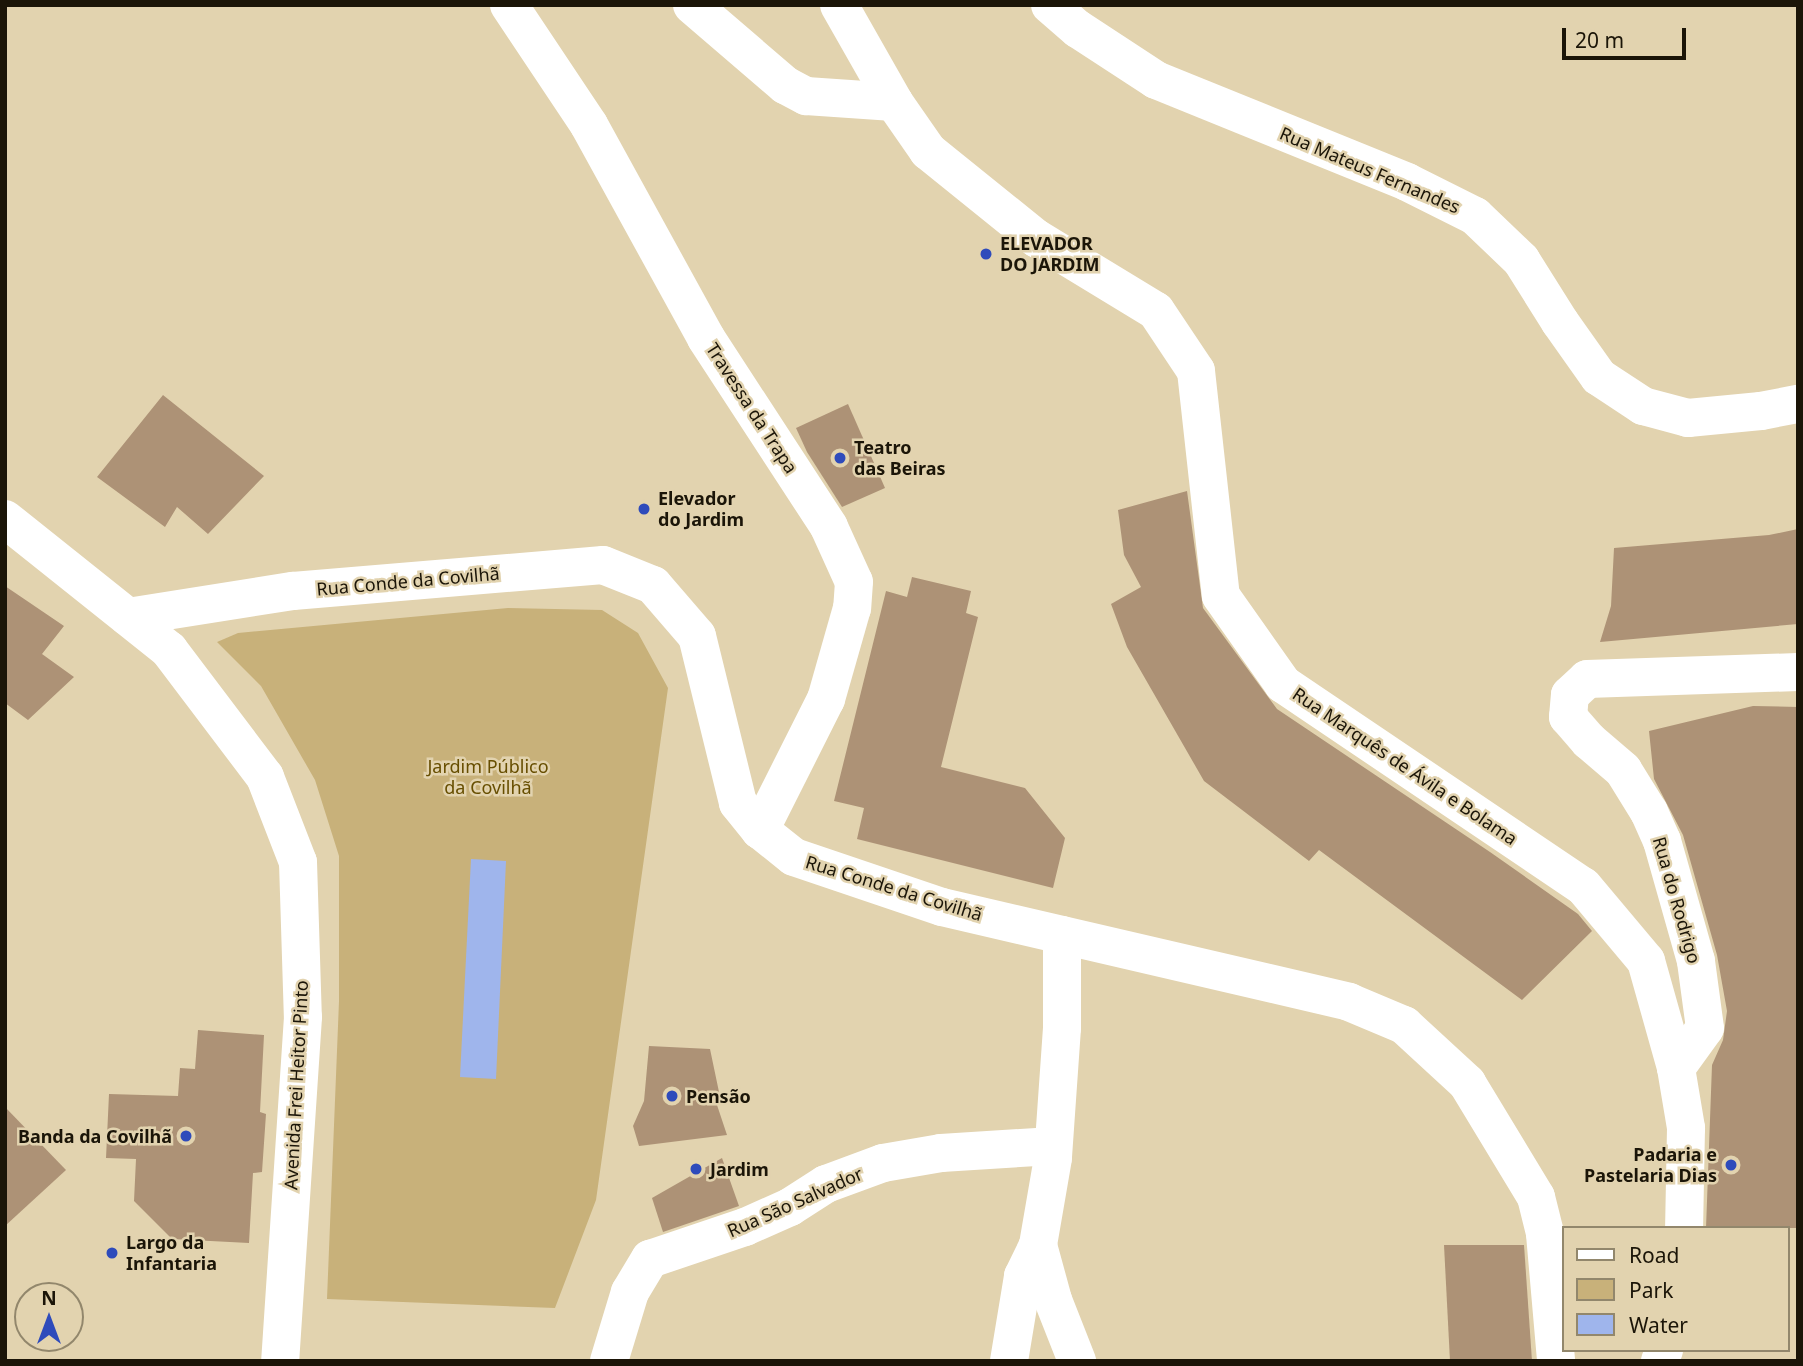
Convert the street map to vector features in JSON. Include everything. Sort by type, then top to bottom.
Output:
[{"type":"street","name":"Travessa da Trapa","points":[[509,5],[589,125],[706,338],[829,527],[854,582],[852,608],[826,699],[760,830]]},
{"type":"street","points":[[692,5],[785,85],[806,96],[894,103]]},
{"type":"street","name":"Rua Marquês de Ávila e Bolama","points":[[838,5],[894,103],[928,151],[1036,238],[1156,311],[1196,371],[1221,596],[1283,684],[1583,886],[1646,961],[1676,1068],[1686,1128],[1684,1226]]},
{"type":"street","name":"Rua Mateus Fernandes","points":[[1050,5],[1078,29],[1156,80],[1407,182],[1475,216],[1521,260],[1559,322],[1599,377],[1643,407],[1688,418],[1761,411],[1798,404]]},
{"type":"street","name":"Avenida Frei Heitor Pinto","points":[[5,519],[169,650],[265,777],[298,862],[303,1017],[280,1361]]},
{"type":"street","name":"Rua Conde da Covilhã","points":[[128,617],[293,591],[603,565],[653,585],[697,636],[738,803],[760,830],[794,857],[942,907],[1349,1002],[1404,1026],[1467,1083],[1536,1197],[1545,1234],[1556,1361]]},
{"type":"street","name":"Rua do Rodrigo","points":[[1676,1068],[1705,1028],[1696,961],[1662,841],[1623,770],[1589,741],[1569,717],[1570,695],[1587,679],[1798,672]]},
{"type":"street","points":[[1009,1361],[1023,1276],[1038,1245],[1053,1146],[1062,1028],[1062,935]]},
{"type":"street","name":"Rua São Salvador","points":[[609,1361],[630,1292],[650,1259],[746,1227],[790,1207],[826,1184],[883,1163],[941,1153],[1053,1146]]},
{"type":"street","points":[[1038,1245],[1053,1300],[1076,1361]]},
{"type":"green space","name":"Jardim Público da Covilhã","points":[[508,608],[602,610],[638,633],[668,688],[596,1200],[555,1308],[327,1299],[339,1001],[339,856],[315,780],[261,686],[217,642],[238,633]]},
{"type":"water","points":[[471,859],[506,861],[496,1079],[460,1077]]},
{"type":"building","points":[[163,395],[264,476],[208,534],[177,507],[165,527],[97,477]]},
{"type":"building","name":"Teatro das Beiras","points":[[848,404],[885,488],[842,507],[807,452],[796,428]]},
{"type":"building","points":[[1187,491],[1203,608],[1277,709],[1578,914],[1592,931],[1522,1000],[1319,850],[1309,861],[1204,781],[1127,647],[1111,604],[1141,587],[1124,555],[1118,510]]},
{"type":"building","points":[[1798,529],[1798,624],[1600,642],[1611,606],[1614,548],[1769,535]]},
{"type":"building","points":[[912,577],[971,591],[966,613],[978,617],[941,767],[1025,788],[1065,838],[1053,888],[857,839],[864,808],[834,801],[886,591],[907,597]]},
{"type":"building","points":[[5,586],[64,626],[42,654],[74,677],[28,720],[5,703]]},
{"type":"building","points":[[1753,706],[1798,707],[1798,1228],[1706,1226],[1712,1065],[1723,1040],[1727,1011],[1717,955],[1683,835],[1654,779],[1649,731]]},
{"type":"building","name":"Banda da Covilhã","points":[[198,1030],[264,1035],[260,1112],[266,1114],[262,1172],[253,1173],[249,1243],[172,1239],[134,1201],[136,1159],[106,1158],[109,1094],[178,1096],[180,1068],[195,1069]]},
{"type":"building","name":"Pensão","points":[[649,1046],[710,1049],[719,1092],[713,1093],[727,1135],[639,1146],[633,1126],[644,1101]]},
{"type":"building","points":[[5,1107],[66,1170],[5,1226]]},
{"type":"building","points":[[722,1158],[739,1206],[663,1232],[652,1198]]},
{"type":"building","points":[[1444,1245],[1524,1245],[1532,1361],[1450,1361]]},
{"type":"place","name":"ELEVADOR DO JARDIM","points":[[986,254]]},
{"type":"place","name":"Teatro das Beiras","points":[[840,458]]},
{"type":"place","name":"Elevador do Jardim","points":[[644,509]]},
{"type":"place","name":"Pensão","points":[[672,1096]]},
{"type":"place","name":"Banda da Covilhã","points":[[186,1136]]},
{"type":"place","name":"Padaria e Pastelaria Dias","points":[[1731,1165]]},
{"type":"place","name":"Jardim","points":[[696,1169]]},
{"type":"place","name":"Largo da Infantaria","points":[[112,1253]]}]
